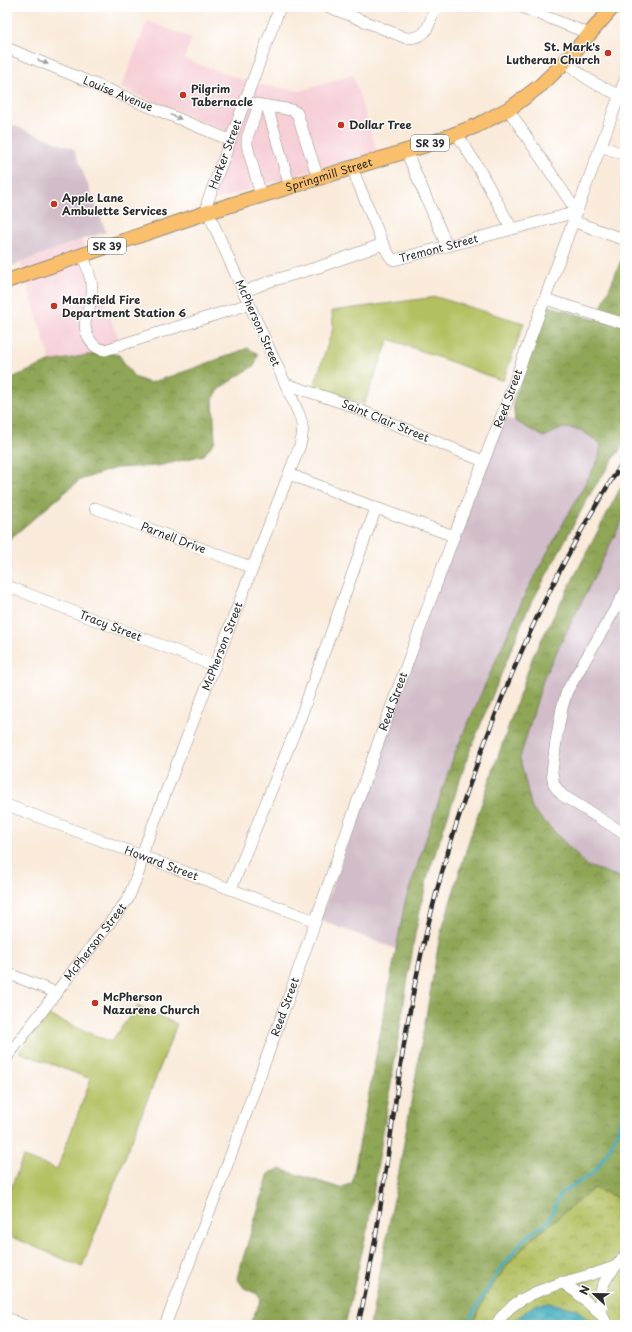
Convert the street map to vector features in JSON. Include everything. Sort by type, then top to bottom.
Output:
[{"type":"main road","name":"Springmill Street","points":[[7,281],[208,212],[457,134],[489,120],[508,109],[541,85],[566,61],[613,7]]},
{"type":"street","name":"Harker Street","points":[[208,212],[207,204],[280,7]]},
{"type":"street","points":[[329,7],[406,38],[414,39],[422,35],[428,28],[435,7]]},
{"type":"street","points":[[521,7],[590,34]]},
{"type":"street","name":"Louise Avenue","points":[[7,48],[230,140]]},
{"type":"street","points":[[566,61],[574,70],[600,87],[620,95]]},
{"type":"street","name":"Reed Street","points":[[165,1325],[219,1187],[288,999],[385,724],[454,536],[504,410],[625,80]]},
{"type":"street","points":[[244,102],[292,110],[297,113],[318,178]]},
{"type":"street","points":[[263,105],[290,187]]},
{"type":"street","points":[[261,196],[247,145],[247,138],[263,105]]},
{"type":"street","points":[[508,109],[575,217],[625,240]]},
{"type":"street","points":[[457,134],[479,169],[512,229]]},
{"type":"street","points":[[601,146],[625,155]]},
{"type":"street","points":[[406,151],[447,246]]},
{"type":"street","points":[[243,292],[270,281],[319,267],[383,244],[352,168]]},
{"type":"street","name":"McPherson Street","points":[[7,1058],[128,899],[139,871],[148,839],[303,435],[299,414],[208,212]]},
{"type":"street","name":"Tremont Street","points":[[383,244],[391,258],[394,260],[512,229],[575,217]]},
{"type":"street","points":[[83,255],[92,287],[92,293],[84,322],[85,332],[92,344],[99,349],[105,350],[249,304]]},
{"type":"street","points":[[545,299],[625,324]]},
{"type":"street","name":"Saint Clair Street","points":[[286,384],[349,405],[483,462]]},
{"type":"street","points":[[289,474],[376,508],[454,536]]},
{"type":"street","name":"Parnell Drive","points":[[95,508],[253,568]]},
{"type":"street","points":[[231,889],[300,719],[376,508]]},
{"type":"street","name":"Tracy Street","points":[[7,586],[215,666]]},
{"type":"street","points":[[625,592],[568,691],[561,714],[552,772],[554,785],[562,795],[625,834]]},
{"type":"street","name":"Howard Street","points":[[7,805],[315,921]]},
{"type":"street","points":[[7,973],[57,993]]},
{"type":"street","points":[[604,1320],[599,1304],[600,1294],[606,1279],[625,1256]]},
{"type":"street","points":[[496,1325],[499,1320],[520,1300],[562,1282],[601,1272],[616,1266]]},
{"type":"street","points":[[562,1282],[576,1292],[604,1320]]},
{"type":"street","points":[[7,1318],[23,1325]]},
{"type":"shaded area","points":[[147,21],[192,38],[184,59],[255,84],[300,91],[353,75],[377,152],[215,200],[204,191],[226,131],[121,88]]},
{"type":"shaded area","points":[[7,123],[74,149],[106,232],[82,239],[7,268]]},
{"type":"shaded area","points":[[82,239],[122,349],[51,362],[20,263]]},
{"type":"shaded area","points":[[498,415],[515,421],[544,437],[563,428],[581,430],[602,445],[599,458],[528,588],[454,755],[405,902],[396,949],[320,920]]},
{"type":"shaded area","points":[[625,515],[625,879],[588,866],[532,809],[520,758],[544,677]]},
{"type":"green space","points":[[625,251],[625,442],[590,494],[526,613],[469,753],[428,875],[415,934],[368,1226],[345,1325],[249,1325],[261,1300],[257,1294],[244,1288],[237,1278],[269,1173],[280,1169],[340,1188],[352,1183],[405,902],[454,755],[528,588],[599,458],[601,444],[581,430],[563,428],[544,437],[515,421],[513,403],[546,305],[596,320]]},
{"type":"green space","points":[[436,297],[524,323],[503,381],[389,339],[364,404],[314,386],[333,328],[332,311]]},
{"type":"green space","points":[[248,348],[258,354],[255,365],[220,388],[213,399],[215,441],[204,455],[158,466],[116,468],[80,480],[7,541],[7,380],[49,362],[105,352],[119,355],[134,377],[150,383]]},
{"type":"green space","points":[[625,479],[625,515],[544,677],[520,758],[532,809],[588,866],[625,879],[625,1201],[594,1188],[530,1241],[507,1266],[486,1295],[472,1325],[370,1325],[400,1166],[440,936],[471,834],[533,656]]},
{"type":"green space","points":[[137,1006],[177,1024],[82,1267],[7,1235],[7,1198],[23,1157],[57,1169],[91,1079],[19,1052],[48,1015],[111,1042]]},
{"type":"green space","points":[[594,1188],[625,1201],[625,1325],[472,1325],[486,1295],[507,1266],[530,1241]]},
{"type":"water","points":[[551,1303],[576,1309],[593,1325],[512,1325],[516,1319],[536,1304]]},
{"type":"waterway","points":[[467,1325],[498,1272],[524,1239],[548,1222],[561,1193],[593,1173],[604,1158],[617,1134],[625,1104]]},
{"type":"railway","points":[[358,1325],[380,1212],[402,1059],[415,984],[431,912],[451,840],[488,734],[532,627],[566,558],[625,459]]},
{"type":"place","name":"St. Mark's Lutheran Church","points":[[608,53]]},
{"type":"place","name":"Pilgrim Tabernacle","points":[[183,95]]},
{"type":"place","name":"Dollar Tree","points":[[341,125]]},
{"type":"place","name":"Apple Lane Ambulette Services","points":[[54,204]]},
{"type":"place","name":"Mansfield Fire Department Station 6","points":[[54,306]]},
{"type":"place","name":"McPherson Nazarene Church","points":[[95,1003]]}]
